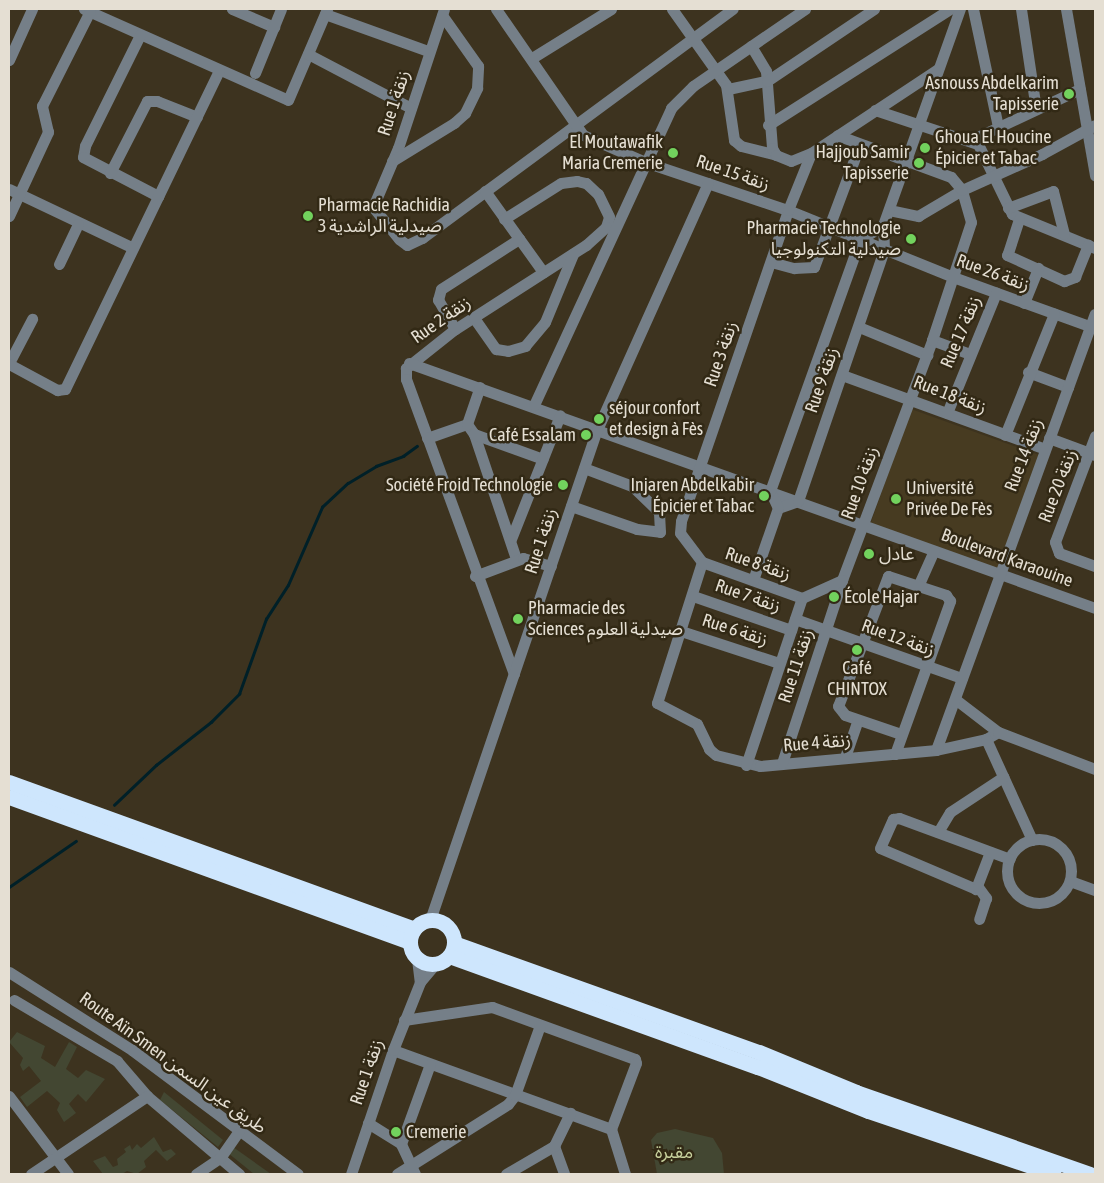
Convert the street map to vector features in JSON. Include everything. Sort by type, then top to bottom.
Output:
[{"type":"highway","points":[[9,782],[412,936]]},
{"type":"highway","points":[[9,797],[412,936]]},
{"type":"highway","points":[[412,936],[430,920],[447,926],[451,950]]},
{"type":"highway","points":[[412,936],[417,958],[435,964],[451,950]]},
{"type":"highway","points":[[451,950],[868,1111],[1054,1174]]},
{"type":"highway","points":[[451,950],[759,1052],[856,1092],[1090,1174]]},
{"type":"street","points":[[9,60],[32,9]]},
{"type":"street","points":[[232,9],[274,27]]},
{"type":"street","points":[[256,73],[281,9]]},
{"type":"street","points":[[496,9],[532,58],[575,124]]},
{"type":"street","points":[[532,58],[610,9]]},
{"type":"street","points":[[672,9],[692,39],[718,70],[728,89],[734,140],[741,146],[791,161],[811,153],[938,69]]},
{"type":"street","points":[[543,272],[485,191],[733,9]]},
{"type":"street","points":[[534,406],[612,220],[646,162],[671,108],[687,91],[805,9]]},
{"type":"street","points":[[728,89],[767,81],[874,9]]},
{"type":"street","points":[[768,125],[950,9]]},
{"type":"street","points":[[884,250],[883,225],[960,9]]},
{"type":"street","points":[[973,9],[998,127]]},
{"type":"street","points":[[1021,9],[1036,109]]},
{"type":"street","points":[[1066,9],[1080,89],[1091,128],[1095,176]]},
{"type":"street","points":[[9,216],[48,132],[42,106],[87,10],[288,100],[326,11],[428,51]]},
{"type":"street","points":[[392,161],[454,123],[465,113],[477,88],[478,66],[443,12]]},
{"type":"street","name":"Rue 1 زنقة","points":[[443,12],[428,51],[411,108],[392,161],[373,207],[399,239],[407,245],[485,191]]},
{"type":"street","points":[[140,35],[83,152],[86,160],[158,196]]},
{"type":"street","points":[[751,46],[763,64],[767,81],[768,125],[776,156]]},
{"type":"street","points":[[308,54],[411,108]]},
{"type":"street","points":[[32,319],[9,364],[57,390],[65,389],[219,70]]},
{"type":"street","points":[[971,140],[1080,89]]},
{"type":"street","points":[[110,173],[147,102],[157,100],[197,117]]},
{"type":"street","points":[[874,110],[971,140],[984,150],[1008,208],[1019,219],[1064,234],[1091,246],[1071,281],[1007,255],[1019,219]]},
{"type":"street","name":"Rue 15 زنقة","points":[[575,124],[583,135],[646,162],[788,210],[884,250]]},
{"type":"street","points":[[889,210],[918,216],[962,190],[1091,128]]},
{"type":"street","points":[[837,135],[951,177],[962,190]]},
{"type":"street","points":[[772,262],[794,268],[814,267],[860,144]]},
{"type":"street","name":"Rue 3 زنقة","points":[[680,532],[788,210],[811,153]]},
{"type":"street","points":[[504,219],[560,183],[577,180],[586,183],[598,194],[612,220]]},
{"type":"street","name":"Rue 1 زنقة","points":[[430,920],[597,429],[708,183]]},
{"type":"street","points":[[9,189],[78,224],[133,248]]},
{"type":"street","name":"Rue 10 زنقة","points":[[842,580],[932,340],[972,222],[962,190]]},
{"type":"street","points":[[1008,208],[1053,191],[1064,234]]},
{"type":"street","name":"Rue 2 زنقة","points":[[409,364],[455,329],[573,254],[612,220]]},
{"type":"street","points":[[59,264],[78,224]]},
{"type":"street","points":[[860,240],[883,225]]},
{"type":"street","points":[[455,329],[438,300],[441,289],[519,239]]},
{"type":"street","name":"Rue 9 زنقة","points":[[770,491],[860,240]]},
{"type":"street","name":"Rue 26 زنقة","points":[[884,250],[996,293],[1093,327]]},
{"type":"street","name":"Rue 9 زنقة","points":[[798,501],[884,250]]},
{"type":"street","points":[[474,318],[493,348],[508,351],[525,346],[544,322],[573,254]]},
{"type":"street","points":[[1024,303],[1038,268]]},
{"type":"street","name":"Rue 17 زنقة","points":[[947,413],[996,293]]},
{"type":"street","points":[[1005,434],[1028,372],[1054,314]]},
{"type":"street","name":"Rue 14 زنقة","points":[[936,750],[1068,387],[1093,327],[1095,314]]},
{"type":"street","points":[[859,327],[926,355]]},
{"type":"street","points":[[932,340],[970,354]]},
{"type":"street","points":[[409,364],[406,379],[476,576],[514,674]]},
{"type":"street","name":"Rue 2 زنقة","points":[[409,364],[597,429]]},
{"type":"street","points":[[1028,372],[1068,387]]},
{"type":"street","name":"Rue 18 زنقة","points":[[842,375],[1005,434],[1092,454]]},
{"type":"street","points":[[467,424],[480,387]]},
{"type":"street","points":[[511,539],[560,415]]},
{"type":"street","points":[[427,438],[467,424]]},
{"type":"street","points":[[467,424],[474,434],[511,539],[516,559]]},
{"type":"street","name":"Boulevard Karaouine","points":[[597,429],[863,526],[1095,607]]},
{"type":"street","points":[[474,434],[543,458]]},
{"type":"street","name":"Rue 20 زنقة","points":[[1095,436],[1092,454],[1055,542],[1059,554],[1095,566]]},
{"type":"street","points":[[584,468],[632,486],[659,512],[660,532]]},
{"type":"street","points":[[752,580],[778,508],[770,491]]},
{"type":"street","points":[[778,508],[798,501]]},
{"type":"street","points":[[571,506],[637,529],[680,532],[702,562],[681,631]]},
{"type":"street","points":[[919,584],[934,551]]},
{"type":"street","points":[[476,576],[516,559],[530,559],[551,566]]},
{"type":"street","name":"Rue 8 زنقة","points":[[702,562],[802,598]]},
{"type":"street","points":[[895,754],[950,601],[946,595],[919,584],[888,576],[838,706],[845,715],[901,734]]},
{"type":"street","points":[[746,764],[802,598],[842,580]]},
{"type":"street","name":"Rue 11 زنقة","points":[[782,763],[842,580]]},
{"type":"street","name":"Rue 7 زنقة","points":[[693,596],[791,630]]},
{"type":"street","name":"Rue 12 زنقة","points":[[795,619],[962,678]]},
{"type":"street","name":"Rue 6 زنقة","points":[[681,631],[779,663]]},
{"type":"street","name":"Rue 4 زنقة","points":[[681,631],[658,692],[660,707],[697,724],[708,749],[716,755],[746,764],[895,754],[936,750],[986,739],[998,732]]},
{"type":"street","points":[[955,699],[998,732],[1095,769]]},
{"type":"street","points":[[845,758],[858,720]]},
{"type":"street","points":[[986,739],[1032,840]]},
{"type":"street","points":[[938,832],[950,812],[1003,776]]},
{"type":"street","points":[[979,919],[986,898],[978,887],[969,886],[880,848],[893,819],[899,818],[1010,859]]},
{"type":"street","points":[[1032,840],[1047,840],[1061,847],[1071,865],[1070,881],[1064,892],[1054,900],[1041,903],[1028,901],[1018,895],[1010,884],[1010,859],[1020,845],[1032,840]]},
{"type":"street","points":[[978,887],[990,852]]},
{"type":"street","points":[[1070,881],[1095,890]]},
{"type":"street","points":[[417,958],[420,982]]},
{"type":"street","points":[[420,982],[435,964]]},
{"type":"street","name":"Route Aïn Smen طريق عين السمن","points":[[9,972],[132,1050],[293,1172]]},
{"type":"street","name":"Rue 1 زنقة","points":[[351,1174],[392,1050],[420,982]]},
{"type":"street","points":[[26,983],[11,1002],[117,1061],[146,1096],[239,1174]]},
{"type":"street","points":[[404,1020],[485,1006],[636,1060],[610,1129],[625,1174]]},
{"type":"street","points":[[397,1174],[414,1170],[508,1104],[516,1095],[540,1025]]},
{"type":"street","points":[[392,1050],[610,1129]]},
{"type":"street","points":[[401,1144],[430,1064]]},
{"type":"street","points":[[9,1096],[68,1174]]},
{"type":"street","points":[[31,1174],[146,1096]]},
{"type":"street","points":[[506,1174],[554,1146],[570,1113]]},
{"type":"street","points":[[368,1123],[401,1144],[414,1170]]},
{"type":"street","points":[[196,1174],[220,1158],[239,1131]]},
{"type":"street","points":[[554,1146],[564,1174]]},
{"type":"shaded area","points":[[911,409],[1039,455],[998,571],[870,525]]},
{"type":"green space","points":[[17,1032],[45,1046],[41,1058],[55,1067],[69,1042],[77,1047],[66,1069],[78,1078],[86,1070],[105,1079],[86,1102],[78,1094],[69,1104],[76,1113],[64,1122],[57,1110],[60,1103],[47,1091],[27,1107],[20,1097],[41,1081],[29,1066],[23,1071],[20,1065],[23,1058],[9,1042]]},
{"type":"green space","points":[[164,1092],[223,1140],[218,1147],[160,1100]]},
{"type":"green space","name":"مقبرة","points":[[675,1129],[713,1138],[722,1153],[724,1174],[657,1174],[651,1140],[657,1133]]},
{"type":"green space","points":[[154,1137],[163,1152],[171,1149],[176,1154],[167,1161],[156,1150],[144,1161],[146,1167],[137,1174],[127,1171],[122,1174],[103,1174],[93,1161],[105,1156],[113,1167],[118,1165],[117,1159],[126,1152],[124,1149],[130,1145],[132,1150],[137,1144],[141,1148]]},
{"type":"green space","points":[[233,1147],[271,1174],[254,1174],[228,1153]]},
{"type":"waterway","points":[[114,805],[156,765],[211,722],[239,694],[266,619],[288,585],[322,507],[348,483],[376,466],[403,456],[417,446]]},
{"type":"waterway","points":[[9,887],[76,841]]},
{"type":"place","name":"Asnouss Abdelkarim Tapisserie","points":[[1069,94]]},
{"type":"place","name":"Ghoua El Houcine Épicier et Tabac","points":[[925,148]]},
{"type":"place","name":"El Moutawafik Maria Cremerie","points":[[673,153]]},
{"type":"place","name":"Hajjoub Samir Tapisserie","points":[[919,163]]},
{"type":"place","name":"Pharmacie Rachidia 3 صيدلية الراشدية","points":[[308,216]]},
{"type":"place","name":"Pharmacie Technologie صيدلية التكنولوجيا","points":[[911,239]]},
{"type":"place","name":"séjour confort et design à Fès","points":[[599,419]]},
{"type":"place","name":"Café Essalam","points":[[586,435]]},
{"type":"place","name":"Société Froid Technologie","points":[[563,485]]},
{"type":"place","name":"Injaren Abdelkabir Épicier et Tabac","points":[[764,496]]},
{"type":"place","name":"Université Privée De Fès","points":[[896,499]]},
{"type":"place","name":"عادل","points":[[869,554]]},
{"type":"place","name":"École Hajar","points":[[834,597]]},
{"type":"place","name":"Pharmacie des Sciences صيدلية العلوم","points":[[518,619]]},
{"type":"place","name":"Café CHINTOX","points":[[857,650]]},
{"type":"place","name":"Cremerie","points":[[396,1132]]}]
